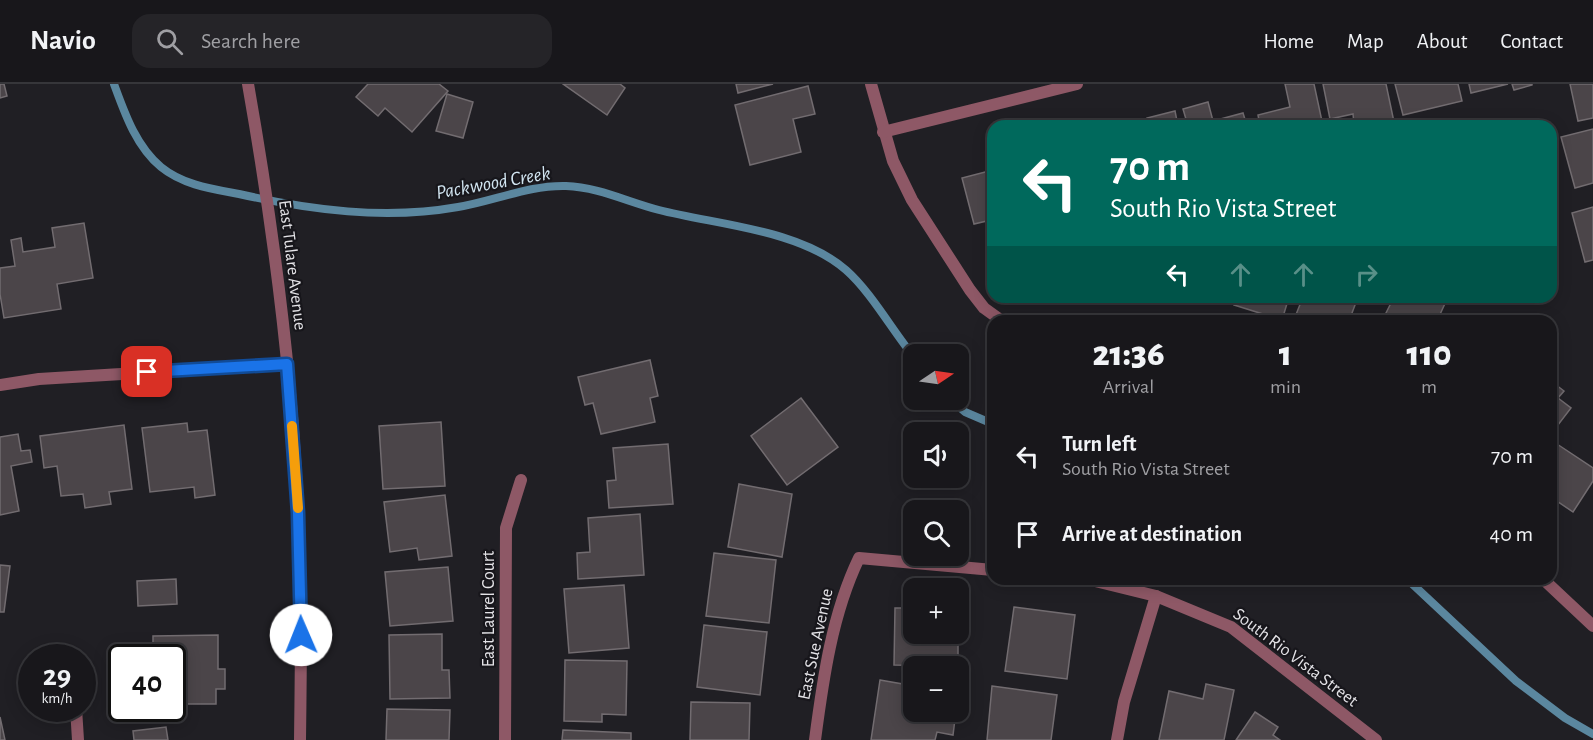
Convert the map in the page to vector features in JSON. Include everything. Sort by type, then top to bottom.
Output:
[{"type":"street","name":"East Tulare Avenue","points":[[248,84],[272,231],[287,364],[298,513],[301,635],[300,740]]},
{"type":"street","points":[[871,84],[893,161],[912,200],[970,290],[984,308],[994,315]]},
{"type":"street","points":[[883,132],[1077,84]]},
{"type":"street","points":[[0,385],[39,379],[287,364]]},
{"type":"street","name":"East Laurel Court","points":[[505,740],[506,528],[521,480]]},
{"type":"street","name":"East Sue Avenue","points":[[815,740],[828,658],[846,585],[859,558],[987,569]]},
{"type":"street","name":"South Rio Vista Street","points":[[1111,585],[1156,596],[1231,627],[1376,740]]},
{"type":"street","points":[[1549,585],[1593,626]]},
{"type":"street","points":[[1117,740],[1124,702],[1156,596]]},
{"type":"street","points":[[77,722],[78,740]]},
{"type":"building","points":[[0,84],[4,84],[7,96],[0,98]]},
{"type":"building","points":[[368,84],[439,84],[448,91],[412,132],[385,108],[378,116],[356,97]]},
{"type":"building","points":[[563,84],[620,84],[625,88],[607,115]]},
{"type":"building","points":[[736,84],[773,84],[738,93]]},
{"type":"building","points":[[1285,84],[1314,84],[1322,120],[1259,120],[1258,115],[1290,107]]},
{"type":"building","points":[[1323,84],[1386,84],[1394,120],[1354,120],[1353,114],[1330,119]]},
{"type":"building","points":[[1395,84],[1458,84],[1462,101],[1403,115]]},
{"type":"building","points":[[1469,84],[1508,84],[1471,93]]},
{"type":"building","points":[[1512,84],[1532,84],[1532,85],[1514,90]]},
{"type":"building","points":[[1570,84],[1593,84],[1593,118],[1578,121]]},
{"type":"building","points":[[808,86],[815,114],[793,119],[801,152],[750,165],[735,105]]},
{"type":"building","points":[[447,94],[473,102],[463,138],[436,131]]},
{"type":"building","points":[[1208,102],[1213,120],[1186,120],[1183,109]]},
{"type":"building","points":[[1175,111],[1177,120],[1148,120],[1147,118]]},
{"type":"building","points":[[1243,113],[1245,120],[1217,120]]},
{"type":"building","points":[[1593,129],[1593,183],[1575,188],[1561,137]]},
{"type":"building","points":[[987,172],[987,221],[974,224],[962,178]]},
{"type":"building","points":[[1593,207],[1593,260],[1585,262],[1572,213]]},
{"type":"building","points":[[84,223],[93,278],[57,284],[61,309],[4,318],[0,294],[0,268],[15,266],[11,240],[21,238],[23,252],[55,247],[52,228]]},
{"type":"building","points":[[1235,303],[1287,303],[1284,315],[1266,315],[1234,305]]},
{"type":"building","points":[[1301,303],[1356,303],[1351,315],[1296,315]]},
{"type":"building","points":[[1391,303],[1445,303],[1440,315],[1385,315]]},
{"type":"building","points":[[650,360],[658,396],[650,398],[655,422],[601,434],[593,403],[585,405],[578,377]]},
{"type":"building","points":[[1557,386],[1564,391],[1558,398],[1571,408],[1557,426]]},
{"type":"building","points":[[801,398],[838,447],[787,485],[751,436]]},
{"type":"building","points":[[441,422],[445,486],[383,489],[379,426]]},
{"type":"building","points":[[187,423],[188,432],[207,430],[215,495],[195,498],[194,487],[150,492],[142,428]]},
{"type":"building","points":[[124,425],[132,489],[109,492],[111,504],[85,508],[83,494],[61,496],[57,466],[44,468],[40,436]]},
{"type":"building","points":[[18,434],[21,451],[30,450],[32,462],[11,466],[19,511],[0,515],[0,437]]},
{"type":"building","points":[[668,444],[673,504],[609,508],[607,481],[616,480],[613,448]]},
{"type":"building","points":[[1557,444],[1593,468],[1593,481],[1573,512],[1557,501]]},
{"type":"building","points":[[739,484],[792,494],[782,557],[728,547]]},
{"type":"building","points":[[445,495],[452,556],[419,560],[417,548],[390,552],[384,502]]},
{"type":"building","points":[[640,514],[644,575],[578,579],[577,553],[590,552],[588,518]]},
{"type":"building","points":[[714,553],[776,560],[769,623],[706,616]]},
{"type":"building","points":[[0,565],[10,566],[4,612],[0,612]]},
{"type":"building","points":[[448,567],[453,621],[390,626],[385,572]]},
{"type":"building","points":[[176,579],[177,604],[138,606],[137,581]]},
{"type":"building","points":[[624,585],[629,648],[569,653],[564,589]]},
{"type":"building","points":[[1014,607],[1075,615],[1067,679],[1005,671]]},
{"type":"building","points":[[895,608],[903,608],[903,644],[958,644],[958,656],[903,656],[903,665],[894,665]]},
{"type":"building","points":[[704,625],[767,632],[760,695],[697,687]]},
{"type":"building","points":[[442,634],[442,670],[449,670],[450,698],[390,699],[389,635]]},
{"type":"building","points":[[218,635],[218,669],[225,669],[225,689],[216,689],[216,704],[186,704],[186,644],[153,644],[153,636]]},
{"type":"building","points":[[565,660],[627,661],[626,715],[602,714],[602,722],[564,721]]},
{"type":"building","points":[[880,680],[903,684],[903,722],[955,722],[953,735],[937,732],[935,740],[871,740]]},
{"type":"building","points":[[1206,684],[1234,690],[1224,740],[1159,740],[1169,691],[1203,699]]},
{"type":"building","points":[[992,686],[1057,695],[1051,740],[987,740]]},
{"type":"building","points":[[691,702],[750,703],[749,740],[690,740]]},
{"type":"building","points":[[387,709],[450,710],[449,740],[386,740]]},
{"type":"building","points":[[1255,712],[1278,727],[1273,735],[1280,740],[1236,740]]},
{"type":"building","points":[[0,717],[5,740],[0,740]]},
{"type":"building","points":[[166,727],[168,740],[134,740],[133,731]]},
{"type":"building","points":[[563,730],[631,733],[631,740],[562,740]]},
{"type":"waterway","name":"Packwood Creek","points":[[114,84],[132,129],[152,159],[170,173],[188,182],[293,205],[375,213],[431,211],[458,207],[552,186],[578,187],[601,192],[659,210],[757,230],[805,245],[827,256],[855,279],[905,344]]},
{"type":"waterway","name":"Packwood Creek","points":[[963,410],[987,421]]},
{"type":"waterway","name":"Packwood Creek","points":[[1413,585],[1516,681],[1565,718],[1593,734]]},
{"type":"slow traffic","points":[[292,426],[298,508]]},
{"type":"route","points":[[147,372],[287,364],[298,513],[301,635]]}]
